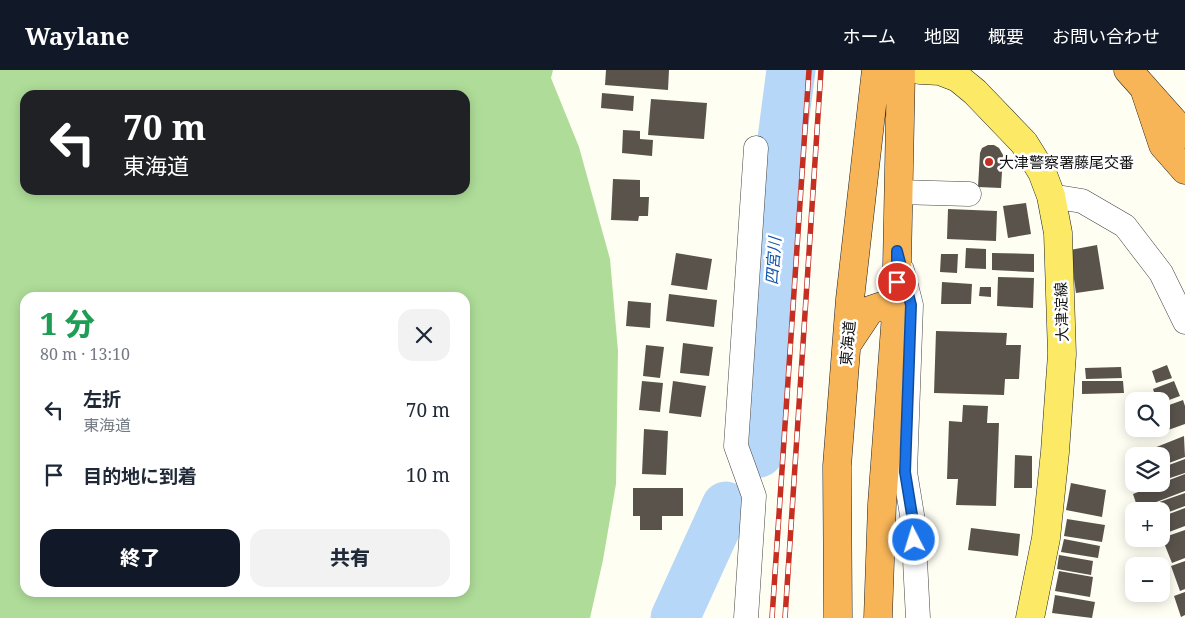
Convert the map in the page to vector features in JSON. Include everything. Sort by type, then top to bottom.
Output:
[{"type":"highway","name":"東海道","points":[[838,618],[837,466],[846,347],[876,70]]},
{"type":"highway","points":[[878,618],[882,504],[896,314],[901,70]]},
{"type":"highway","points":[[1128,70],[1185,134]]},
{"type":"highway","points":[[1146,91],[1163,145],[1185,170]]},
{"type":"highway","points":[[846,347],[870,310],[882,306],[896,314]]},
{"type":"main road","name":"大津淀線","points":[[934,70],[958,78],[975,92],[1024,143],[1042,172],[1051,196],[1058,233],[1062,354],[1055,452],[1046,538],[1030,618]]},
{"type":"street","points":[[746,618],[754,496],[736,446],[756,148]]},
{"type":"street","points":[[898,192],[969,194]]},
{"type":"street","points":[[1051,196],[1082,201],[1125,226],[1161,273],[1185,322]]},
{"type":"street","points":[[897,251],[911,305],[905,472],[913,521],[918,618]]},
{"type":"green space","points":[[0,70],[553,70],[551,78],[579,147],[610,259],[618,351],[616,484],[603,560],[590,618],[0,618]]},
{"type":"building","points":[[606,70],[669,70],[668,90],[605,85]]},
{"type":"building","points":[[602,93],[634,96],[633,111],[601,108]]},
{"type":"building","points":[[651,99],[707,103],[704,139],[648,135]]},
{"type":"building","points":[[623,130],[640,131],[640,139],[653,140],[652,156],[622,153]]},
{"type":"building","points":[[994,145],[999,148],[1003,155],[1001,188],[978,187],[980,153],[982,148]]},
{"type":"building","points":[[613,179],[640,180],[640,197],[649,197],[648,216],[639,216],[638,221],[611,220]]},
{"type":"building","points":[[1026,203],[1031,234],[1008,238],[1003,206]]},
{"type":"building","points":[[948,209],[997,211],[996,241],[947,239]]},
{"type":"building","points":[[1097,245],[1104,289],[1076,293],[1070,250]]},
{"type":"building","points":[[966,248],[986,249],[986,269],[965,268]]},
{"type":"building","points":[[676,253],[712,259],[707,290],[671,285]]},
{"type":"building","points":[[992,253],[1034,254],[1034,272],[992,270]]},
{"type":"building","points":[[941,254],[958,254],[957,273],[940,272]]},
{"type":"building","points":[[998,277],[1034,278],[1033,308],[997,306]]},
{"type":"building","points":[[942,282],[972,284],[971,304],[941,304]]},
{"type":"building","points":[[980,287],[991,287],[991,297],[979,296]]},
{"type":"building","points":[[669,294],[717,300],[714,327],[666,321]]},
{"type":"building","points":[[628,301],[651,303],[650,328],[626,326]]},
{"type":"building","points":[[936,331],[1007,333],[1006,345],[1021,345],[1019,379],[1005,379],[1004,395],[934,393]]},
{"type":"building","points":[[683,343],[713,347],[709,376],[680,373]]},
{"type":"building","points":[[646,345],[664,347],[660,378],[643,376]]},
{"type":"building","points":[[1167,365],[1172,378],[1156,383],[1152,371]]},
{"type":"building","points":[[1121,367],[1122,378],[1086,379],[1085,368]]},
{"type":"building","points":[[642,381],[663,383],[660,412],[639,410]]},
{"type":"building","points":[[673,381],[706,386],[701,417],[669,413]]},
{"type":"building","points":[[1082,381],[1123,381],[1124,393],[1082,394]]},
{"type":"building","points":[[1174,381],[1180,396],[1170,400],[1170,392],[1154,392],[1153,389]]},
{"type":"building","points":[[1183,400],[1185,424],[1170,429],[1170,405]]},
{"type":"building","points":[[963,405],[988,406],[987,423],[999,423],[996,506],[956,505],[958,479],[947,479],[949,421],[962,422]]},
{"type":"building","points":[[644,429],[668,431],[666,475],[642,474]]},
{"type":"building","points":[[1184,436],[1185,457],[1170,463],[1170,447],[1156,447]]},
{"type":"building","points":[[1015,455],[1032,456],[1032,488],[1014,488]]},
{"type":"building","points":[[1185,459],[1185,473],[1170,478],[1170,465]]},
{"type":"building","points":[[1185,474],[1185,491],[1156,502],[1136,502],[1133,494],[1138,492],[1170,492],[1170,480]]},
{"type":"building","points":[[1071,483],[1106,490],[1102,517],[1066,510]]},
{"type":"building","points":[[633,488],[683,488],[683,516],[662,516],[662,530],[640,530],[640,516],[633,516]]},
{"type":"building","points":[[1185,493],[1185,506],[1170,512],[1170,502],[1159,502]]},
{"type":"building","points":[[1185,508],[1185,526],[1170,532],[1170,514]]},
{"type":"building","points":[[1067,519],[1105,525],[1102,542],[1064,536]]},
{"type":"building","points":[[971,528],[1020,534],[1018,556],[968,550]]},
{"type":"building","points":[[1185,530],[1185,558],[1172,563],[1166,547],[1170,547],[1170,535]]},
{"type":"building","points":[[1064,539],[1100,546],[1098,558],[1061,552]]},
{"type":"building","points":[[1059,555],[1093,561],[1091,575],[1057,569]]},
{"type":"building","points":[[1185,561],[1185,589],[1180,591],[1171,566]]},
{"type":"building","points":[[1059,571],[1093,577],[1090,597],[1055,591]]},
{"type":"building","points":[[1185,592],[1185,615],[1181,617],[1174,596]]},
{"type":"building","points":[[1055,595],[1095,602],[1092,618],[1052,613]]},
{"type":"waterway","name":"四宮川","points":[[759,453],[782,139],[791,70]]},
{"type":"waterway","name":"四宮川","points":[[675,618],[726,506]]},
{"type":"railway","points":[[772,618],[809,70]]},
{"type":"railway","points":[[785,618],[821,70]]},
{"type":"place","name":"大津警察署藤尾交番","points":[[989,162]]},
{"type":"route","points":[[897,282],[897,251],[911,305],[905,472],[913,521],[914,540]]}]
